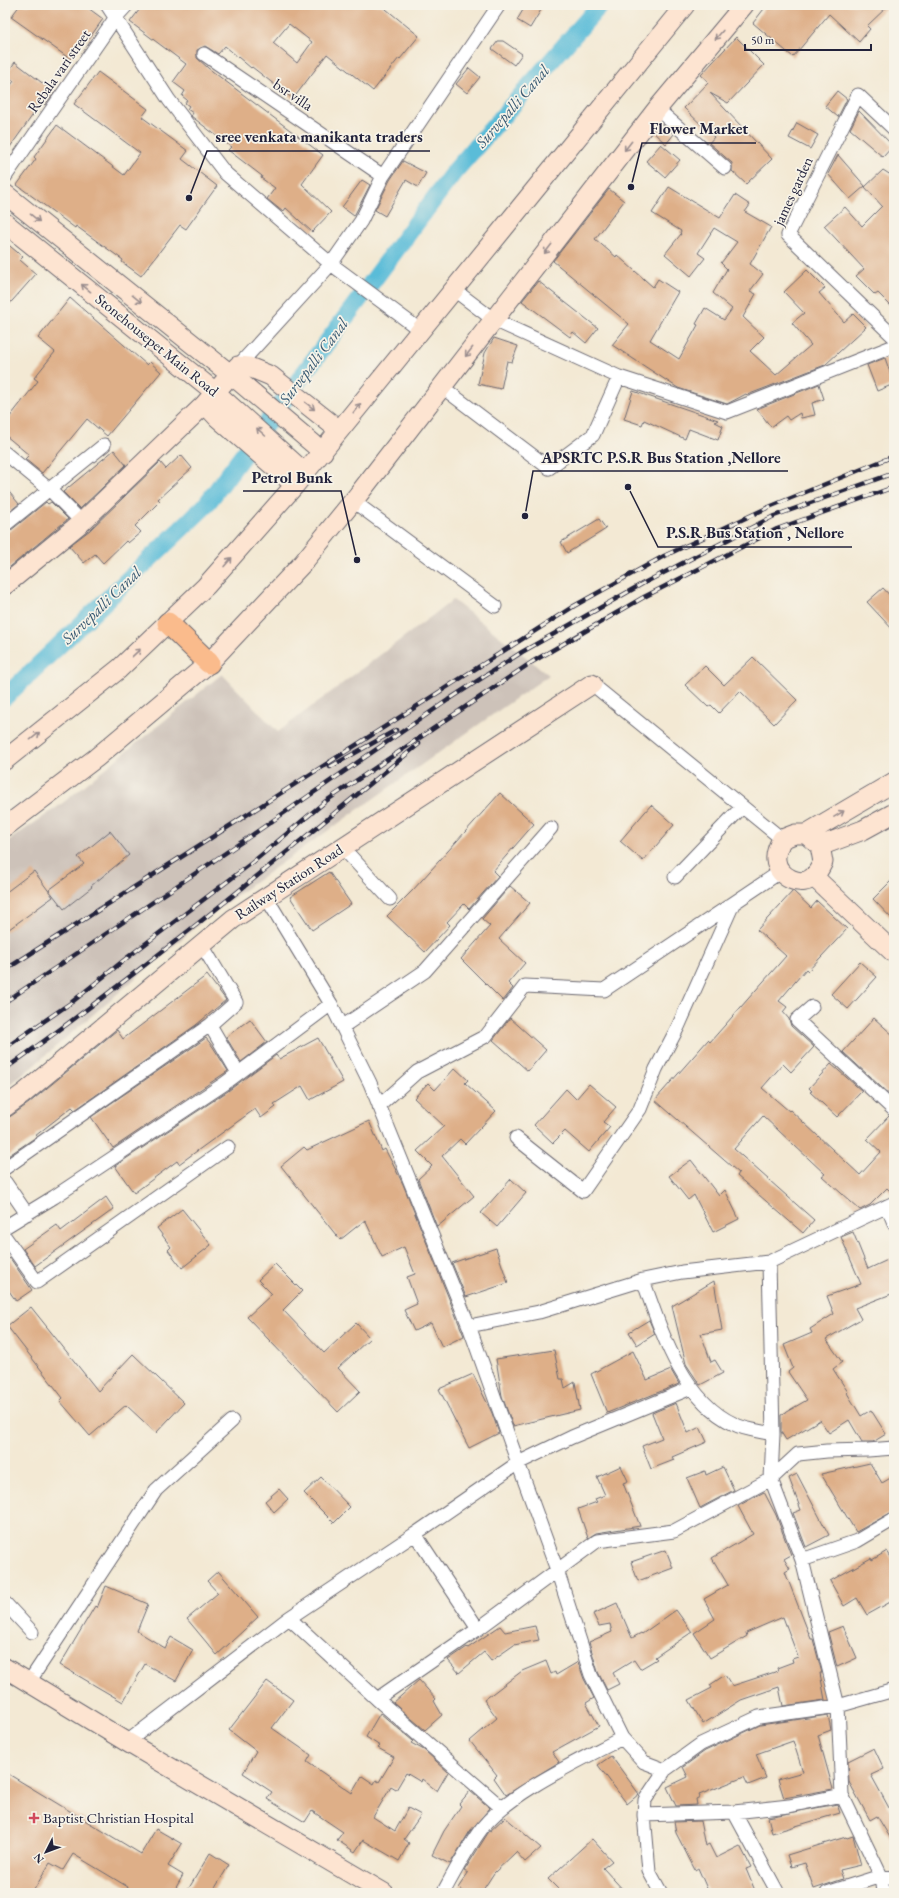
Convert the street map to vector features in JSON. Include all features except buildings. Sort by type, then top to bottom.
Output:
[{"type":"main road","points":[[5,760],[119,669],[206,586],[300,479],[322,452],[333,425],[420,330],[685,5]]},
{"type":"main road","points":[[5,828],[96,758],[209,662],[302,564],[442,387],[657,109],[744,5]]},
{"type":"main road","points":[[5,194],[235,370],[252,391],[322,452]]},
{"type":"main road","name":"Stonehousepet Main Road","points":[[5,223],[215,399],[300,479]]},
{"type":"main road","points":[[5,586],[82,522],[215,399],[235,370],[249,367],[271,376],[333,425]]},
{"type":"main road","points":[[215,399],[225,425],[284,465]]},
{"type":"main road","points":[[168,623],[209,662]]},
{"type":"main road","name":"Railway Station Road","points":[[5,1107],[23,1094],[233,919],[592,684]]},
{"type":"main road","points":[[806,834],[820,846],[823,862],[814,876],[803,882],[790,880],[780,872],[776,860],[778,847],[782,839],[795,834],[806,834],[894,782]]},
{"type":"main road","points":[[820,846],[863,830],[894,813]]},
{"type":"main road","points":[[814,876],[894,953]]},
{"type":"main road","points":[[5,1668],[127,1742],[384,1893]]},
{"type":"street","points":[[107,5],[169,100],[225,173],[331,264],[420,330]]},
{"type":"street","name":"Rebala vari street","points":[[5,177],[116,17],[127,5]]},
{"type":"street","points":[[235,370],[331,264],[361,221],[383,176],[499,5]]},
{"type":"street","name":"bsr villa","points":[[204,54],[383,176]]},
{"type":"street","name":"james garden","points":[[894,130],[858,95],[788,235],[894,337]]},
{"type":"street","points":[[657,109],[725,168]]},
{"type":"street","points":[[453,289],[494,320],[620,377],[727,412],[894,346]]},
{"type":"street","points":[[442,387],[549,468],[593,435],[620,377]]},
{"type":"street","points":[[5,525],[104,445]]},
{"type":"street","points":[[5,453],[50,490],[82,522]]},
{"type":"street","points":[[353,501],[495,606]]},
{"type":"street","points":[[592,684],[782,839]]},
{"type":"street","points":[[675,877],[742,807]]},
{"type":"street","points":[[342,1027],[425,971],[551,828]]},
{"type":"street","points":[[342,847],[390,899]]},
{"type":"street","points":[[379,1106],[417,1072],[486,1036],[525,986],[604,990],[780,872]]},
{"type":"street","points":[[266,897],[331,1004],[379,1106],[469,1326],[557,1570],[591,1675],[622,1738],[644,1762],[665,1770]]},
{"type":"street","points":[[516,1138],[583,1191],[640,1109],[656,1070],[678,1027],[733,904]]},
{"type":"street","points":[[5,1168],[210,1026],[236,1002],[202,945]]},
{"type":"street","points":[[5,1227],[27,1214],[238,1073],[331,1004]]},
{"type":"street","points":[[812,1007],[797,1020],[894,1110]]},
{"type":"street","points":[[210,1026],[238,1073]]},
{"type":"street","points":[[5,1237],[37,1282],[228,1147]]},
{"type":"street","points":[[5,1182],[27,1214]]},
{"type":"street","points":[[469,1326],[539,1312],[643,1280],[682,1272],[769,1262],[890,1204],[894,1223]]},
{"type":"street","points":[[769,1262],[773,1434],[771,1479],[802,1560],[838,1706],[842,1795],[888,1877],[883,1893]]},
{"type":"street","points":[[643,1280],[665,1340],[691,1388],[711,1410],[735,1425],[773,1434]]},
{"type":"street","points":[[127,1742],[289,1618],[518,1463],[572,1437],[691,1388]]},
{"type":"street","points":[[29,1682],[156,1490],[232,1421]]},
{"type":"street","points":[[377,1699],[478,1629],[597,1541],[674,1531],[771,1479],[798,1454],[894,1448]]},
{"type":"street","points":[[802,1560],[857,1541],[894,1518]]},
{"type":"street","points":[[415,1534],[478,1629]]},
{"type":"street","points":[[5,1603],[32,1632]]},
{"type":"street","points":[[289,1618],[377,1699],[502,1808]]},
{"type":"street","points":[[661,1893],[649,1871],[644,1815],[645,1800],[665,1770],[701,1744],[758,1717],[838,1706],[894,1690]]},
{"type":"street","points":[[443,1893],[483,1827],[502,1808],[535,1786],[622,1738]]},
{"type":"street","points":[[644,1815],[734,1812],[789,1806],[842,1795]]},
{"type":"street","points":[[734,1812],[778,1893]]},
{"type":"street","points":[[827,1893],[888,1877]]},
{"type":"shaded area","points":[[453,600],[549,675],[214,911],[26,1072],[5,1088],[5,843],[59,806],[222,674],[278,732]]},
{"type":"waterway","name":"Survepalli Canal","points":[[5,697],[205,506],[454,172],[600,5]]},
{"type":"railway","points":[[237,821],[574,606],[664,556],[769,507],[894,456]]},
{"type":"railway","points":[[5,1002],[448,700],[522,652],[642,584],[774,516],[894,473]]},
{"type":"railway","points":[[5,1048],[72,1002],[128,957],[253,862],[326,801],[532,662],[644,597],[777,529],[894,487]]},
{"type":"railway","points":[[330,767],[396,730]]},
{"type":"railway","points":[[5,1069],[58,1031],[163,951],[419,744]]},
{"type":"railway","points":[[5,970],[242,818]]},
{"type":"place","name":"Flower Market","points":[[631,187]]},
{"type":"place","name":"sree venkata manikanta traders","points":[[189,198]]},
{"type":"place","name":"P.S.R Bus Station , Nellore","points":[[628,487]]},
{"type":"place","name":"APSRTC P.S.R Bus Station ,Nellore","points":[[525,516]]},
{"type":"place","name":"Petrol Bunk","points":[[357,560]]},
{"type":"place","name":"Baptist Christian Hospital","points":[[34,1818]]}]
